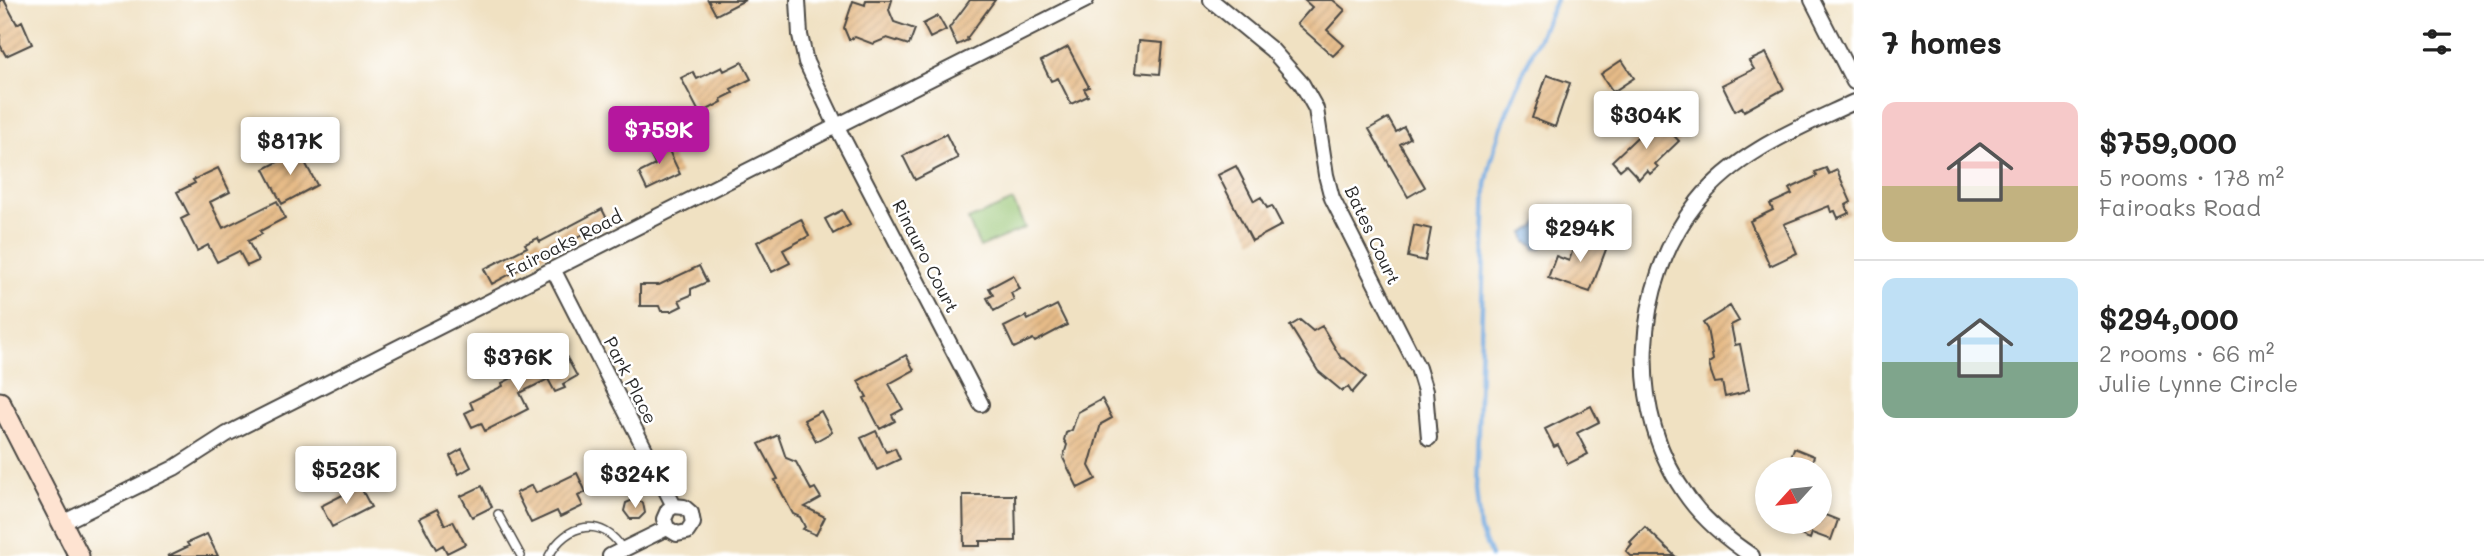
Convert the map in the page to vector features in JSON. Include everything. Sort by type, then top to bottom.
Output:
[{"type":"street","name":"Rinauro Court","points":[[798,0],[800,35],[806,62],[981,404]]},
{"type":"street","name":"Fairoaks Road","points":[[62,523],[174,468],[227,434],[1086,0]]},
{"type":"street","name":"Bates Court","points":[[1211,0],[1272,50],[1302,84],[1316,109],[1332,198],[1418,368],[1425,391],[1429,438]]},
{"type":"street","points":[[1812,0],[1854,82]]},
{"type":"street","points":[[1752,556],[1707,520],[1688,498],[1667,461],[1652,420],[1645,381],[1644,345],[1648,309],[1657,273],[1671,242],[1698,201],[1719,179],[1748,156],[1789,132],[1854,102]]},
{"type":"street","name":"Park Place","points":[[554,271],[674,506],[684,507],[691,513],[692,523],[687,532],[677,534],[667,528],[616,553]]},
{"type":"street","points":[[0,402],[79,556]]},
{"type":"street","points":[[667,528],[664,519],[668,510],[674,506]]},
{"type":"lane","points":[[498,514],[521,556]]},
{"type":"lane","points":[[549,556],[554,545],[588,526],[608,531],[616,538],[616,553]]},
{"type":"green space","points":[[1013,201],[1025,228],[980,247],[968,220]]},
{"type":"water","points":[[1549,217],[1555,227],[1545,233],[1547,240],[1540,249],[1535,249],[1526,242],[1524,233],[1535,227],[1540,219]]},
{"type":"building","points":[[0,0],[4,0],[17,24],[22,21],[32,44],[6,56],[0,45]]},
{"type":"building","points":[[708,0],[745,0],[716,15]]},
{"type":"building","points":[[866,0],[892,0],[889,10],[894,22],[915,29],[909,45],[887,38],[873,44],[855,37],[849,40],[844,28],[853,1],[865,5]]},
{"type":"building","points":[[970,0],[995,0],[968,40],[957,45],[949,28]]},
{"type":"building","points":[[1304,0],[1333,0],[1345,10],[1327,30],[1344,45],[1333,56],[1297,24],[1312,7]]},
{"type":"building","points":[[938,16],[946,30],[930,38],[923,24]]},
{"type":"building","points":[[1139,41],[1163,43],[1160,74],[1136,72]]},
{"type":"building","points":[[1068,47],[1089,87],[1084,89],[1088,96],[1071,104],[1058,78],[1051,81],[1041,61]]},
{"type":"building","points":[[1766,53],[1784,89],[1744,111],[1742,107],[1735,111],[1722,85],[1754,69],[1749,61]]},
{"type":"building","points":[[1622,60],[1634,78],[1613,92],[1601,74]]},
{"type":"building","points":[[742,62],[751,79],[731,89],[733,93],[721,99],[722,102],[700,114],[681,78],[693,72],[697,79],[722,67],[724,71]]},
{"type":"building","points":[[1547,75],[1570,83],[1555,127],[1532,118]]},
{"type":"building","points":[[1388,118],[1396,132],[1404,127],[1410,138],[1400,144],[1425,187],[1408,197],[1369,129]]},
{"type":"building","points":[[1652,123],[1661,132],[1666,127],[1679,141],[1655,164],[1658,167],[1650,174],[1647,170],[1639,179],[1626,165],[1620,170],[1612,161]]},
{"type":"building","points":[[946,134],[958,158],[915,180],[903,156]]},
{"type":"building","points":[[664,140],[680,174],[647,190],[639,173],[655,165],[647,148]]},
{"type":"building","points":[[299,151],[317,185],[282,204],[264,169]]},
{"type":"building","points":[[1236,166],[1254,201],[1261,197],[1267,208],[1272,206],[1282,225],[1252,241],[1218,175]]},
{"type":"building","points":[[218,168],[230,192],[210,202],[223,228],[277,201],[285,218],[260,231],[262,234],[248,241],[258,261],[247,266],[239,251],[217,262],[208,245],[197,251],[181,219],[189,215],[177,192],[195,183],[193,180]]},
{"type":"building","points":[[1826,168],[1829,174],[1837,170],[1851,202],[1846,205],[1849,213],[1838,218],[1829,206],[1784,224],[1797,253],[1770,266],[1750,221],[1773,210],[1770,204],[1792,194],[1789,189],[1817,176],[1815,172]]},
{"type":"building","points":[[602,209],[608,221],[492,284],[484,269],[527,247],[525,244],[538,238],[540,242]]},
{"type":"building","points":[[842,210],[850,225],[833,234],[825,219]]},
{"type":"building","points":[[801,219],[809,236],[783,250],[790,263],[772,272],[757,242]]},
{"type":"building","points":[[1414,225],[1431,229],[1425,261],[1408,257]]},
{"type":"building","points":[[1578,234],[1608,244],[1590,292],[1548,278],[1556,256],[1569,261]]},
{"type":"building","points":[[699,266],[707,282],[691,289],[691,295],[679,300],[682,306],[672,311],[661,311],[659,306],[640,306],[640,285],[659,285]]},
{"type":"building","points":[[1013,275],[1020,289],[1011,293],[1014,300],[994,311],[987,298],[993,295],[989,288]]},
{"type":"building","points":[[1057,305],[1067,325],[1035,342],[1033,339],[1014,348],[1004,327],[1026,316],[1028,320]]},
{"type":"building","points":[[1730,306],[1739,321],[1731,325],[1735,345],[1740,344],[1749,389],[1725,397],[1722,382],[1715,383],[1711,372],[1709,363],[1713,360],[1707,329],[1703,323]]},
{"type":"building","points":[[1300,320],[1313,331],[1322,326],[1341,358],[1366,377],[1352,393],[1348,387],[1342,391],[1318,371],[1290,326]]},
{"type":"building","points":[[906,355],[914,370],[889,384],[903,409],[892,415],[895,421],[880,429],[858,381]]},
{"type":"building","points":[[566,356],[577,376],[563,384],[565,388],[555,392],[548,379],[520,393],[528,409],[485,431],[481,423],[472,427],[465,413],[473,409],[470,402],[552,358],[555,362]]},
{"type":"building","points":[[1102,399],[1112,418],[1101,424],[1089,466],[1096,479],[1078,488],[1063,458],[1067,445],[1064,440],[1066,433],[1072,430],[1078,412]]},
{"type":"building","points":[[1591,406],[1599,422],[1577,433],[1588,454],[1568,464],[1558,445],[1554,447],[1545,429]]},
{"type":"building","points":[[821,411],[832,432],[816,441],[804,420]]},
{"type":"building","points":[[876,431],[886,452],[895,448],[900,459],[877,470],[861,438]]},
{"type":"building","points":[[778,435],[786,458],[796,462],[811,490],[815,488],[821,498],[805,507],[825,517],[816,535],[803,529],[805,527],[800,517],[793,514],[759,444]]},
{"type":"building","points":[[1794,448],[1814,456],[1814,457],[1791,457]]},
{"type":"building","points":[[462,449],[471,467],[459,474],[450,456]]},
{"type":"building","points":[[577,473],[586,492],[578,496],[583,506],[560,517],[557,511],[531,523],[516,493],[532,485],[536,493]]},
{"type":"building","points":[[360,486],[371,507],[332,527],[321,506]]},
{"type":"building","points":[[482,486],[492,507],[472,517],[461,496]]},
{"type":"building","points":[[963,495],[1015,495],[1016,541],[980,541],[980,546],[964,546]]},
{"type":"building","points":[[635,499],[643,503],[645,513],[639,519],[630,519],[624,511],[626,503]]},
{"type":"building","points":[[437,509],[445,525],[453,521],[465,544],[447,553],[443,545],[436,549],[419,518]]},
{"type":"building","points":[[1832,518],[1838,520],[1831,540],[1815,534],[1832,534]]},
{"type":"building","points":[[1645,527],[1675,556],[1631,556],[1626,551],[1632,544],[1630,542]]},
{"type":"building","points":[[207,534],[218,556],[168,556],[189,546],[187,543]]},
{"type":"building","points":[[1798,534],[1812,534],[1810,539]]},
{"type":"waterway","points":[[1491,556],[1480,530],[1476,489],[1486,185],[1506,114],[1556,0]]}]
